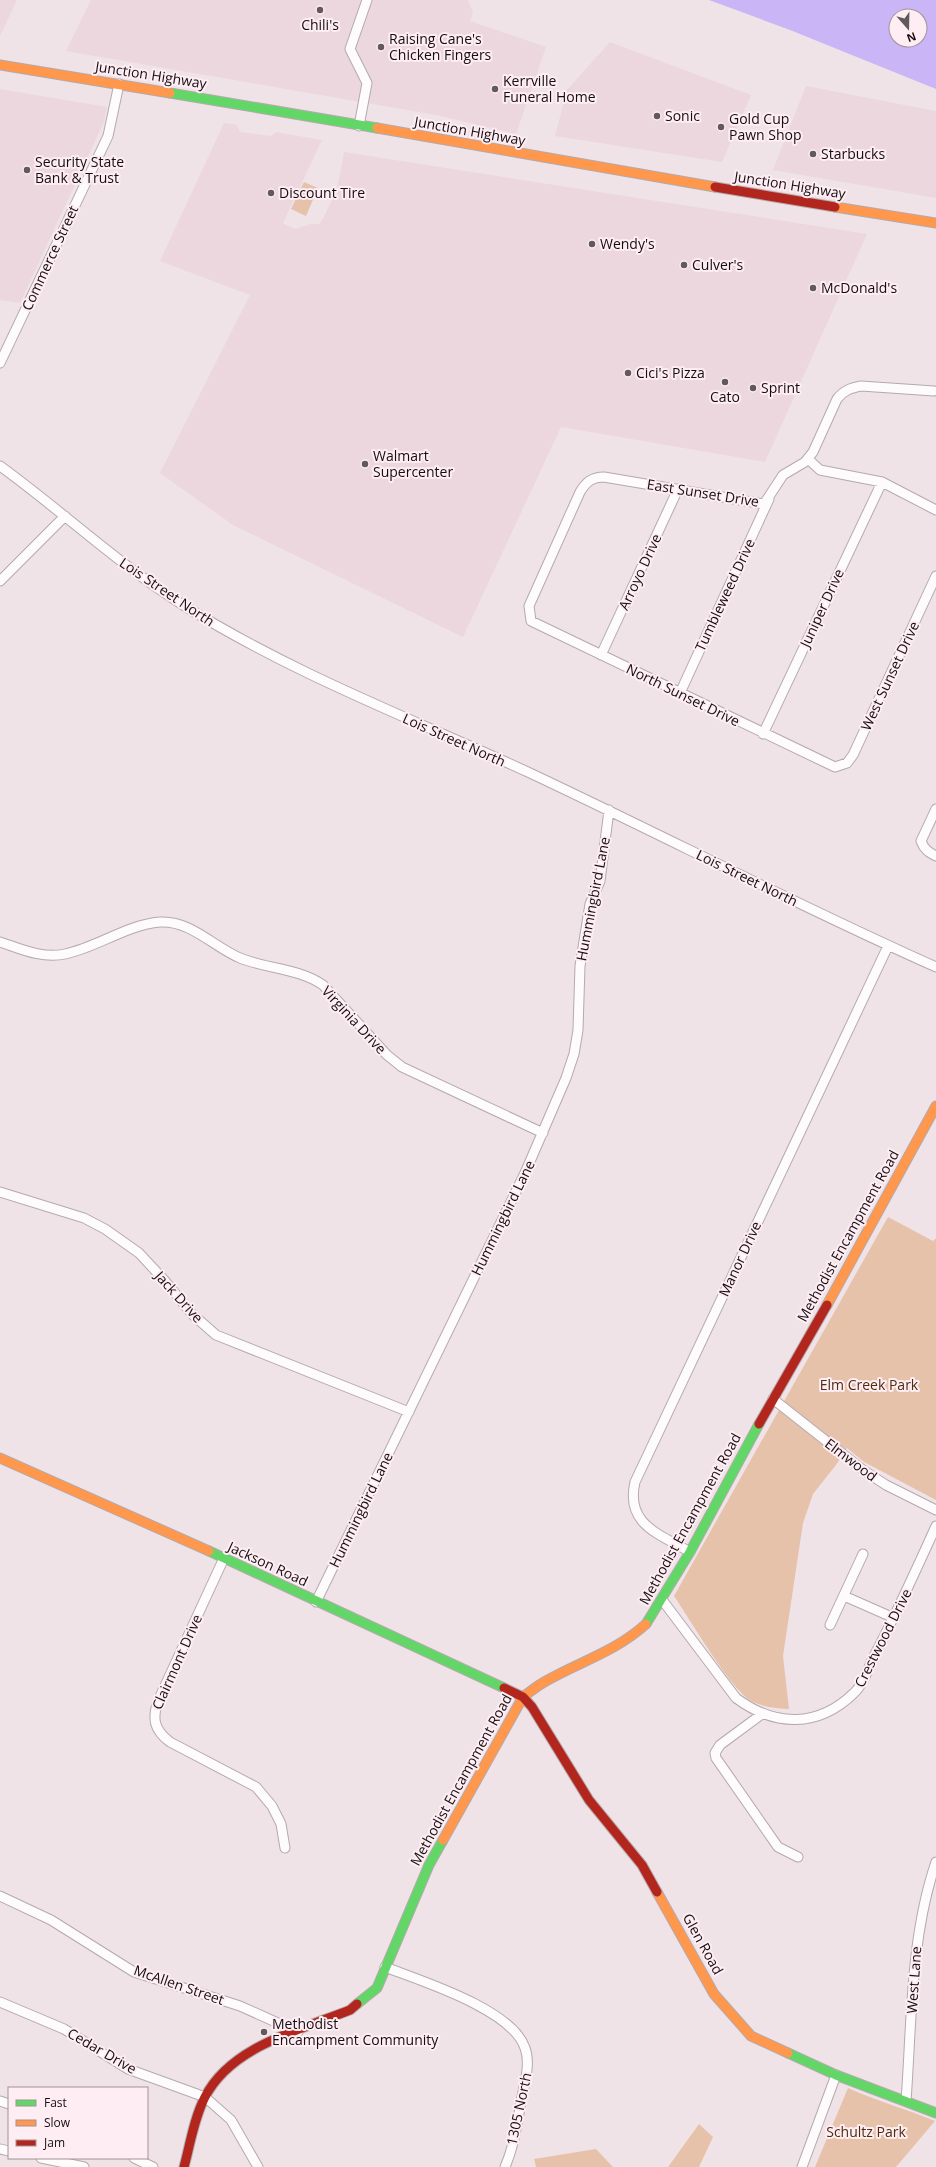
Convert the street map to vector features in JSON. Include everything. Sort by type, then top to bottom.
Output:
[{"type":"street","points":[[359,126],[367,84],[350,49],[367,0]]},
{"type":"street","name":"Junction Highway","points":[[0,65],[119,84],[785,199],[936,222]]},
{"type":"street","name":"Commerce Street","points":[[0,363],[108,136],[119,84]]},
{"type":"street","name":"East Sunset Drive","points":[[531,621],[529,606],[580,492],[592,478],[604,477],[764,504],[771,496],[784,475],[808,459],[813,452],[837,399],[848,389],[861,386],[935,391]]},
{"type":"street","points":[[808,459],[820,470],[882,482],[936,510]]},
{"type":"street","name":"Lois Street North","points":[[0,466],[144,579],[184,606],[282,662],[609,810],[888,946],[936,967]]},
{"type":"street","name":"Juniper Drive","points":[[763,734],[882,482]]},
{"type":"street","name":"Arroyo Drive","points":[[601,655],[678,489]]},
{"type":"street","name":"Tumbleweed Drive","points":[[680,693],[771,496]]},
{"type":"street","points":[[0,581],[65,516]]},
{"type":"street","name":"West Sunset Drive","points":[[835,767],[847,763],[853,756],[936,576]]},
{"type":"street","name":"North Sunset Drive","points":[[531,621],[763,734],[835,767]]},
{"type":"street","points":[[936,809],[921,841],[923,847],[928,852],[936,856]]},
{"type":"street","name":"Hummingbird Lane","points":[[316,1602],[525,1173],[566,1078],[574,1054],[578,1030],[580,966],[590,904],[600,881],[609,810]]},
{"type":"street","name":"Virginia Drive","points":[[0,942],[31,953],[65,954],[141,925],[163,922],[183,927],[242,959],[305,975],[315,980],[323,985],[387,1055],[402,1067],[542,1132]]},
{"type":"street","name":"Manor Drive","points":[[690,1552],[645,1524],[635,1512],[633,1498],[635,1482],[888,946]]},
{"type":"street","name":"Methodist Encampment Road","points":[[184,2167],[191,2139],[205,2097],[225,2071],[252,2049],[298,2032],[350,2010],[377,1988],[428,1865],[523,1697],[545,1680],[599,1656],[629,1639],[649,1621],[690,1552],[773,1399],[866,1236],[936,1106]]},
{"type":"street","name":"Jack Drive","points":[[0,1192],[84,1218],[105,1229],[139,1254],[165,1281],[192,1314],[216,1335],[409,1412]]},
{"type":"street","name":"Elmwood","points":[[773,1399],[863,1470],[886,1485],[936,1510]]},
{"type":"street","name":"Jackson Road","points":[[0,1458],[224,1558],[523,1697]]},
{"type":"street","name":"Crestwood Drive","points":[[662,1600],[729,1691],[751,1709],[762,1714],[794,1720],[804,1720],[824,1714],[840,1705],[856,1692],[894,1618],[936,1526]]},
{"type":"street","points":[[830,1625],[863,1554]]},
{"type":"street","name":"Clairmont Drive","points":[[224,1558],[158,1701],[154,1712],[154,1723],[160,1733],[170,1742],[256,1787],[267,1800],[281,1824],[285,1848]]},
{"type":"street","points":[[844,1596],[894,1618]]},
{"type":"street","name":"Glen Road","points":[[523,1697],[532,1707],[589,1800],[642,1865],[714,1994],[751,2036],[836,2075],[936,2113]]},
{"type":"street","points":[[762,1714],[720,1745],[715,1753],[716,1758],[778,1847],[798,1857]]},
{"type":"street","name":"West Lane","points":[[906,2101],[918,1935],[930,1878],[936,1862]]},
{"type":"street","name":"McAllen Street","points":[[0,1896],[51,1920],[134,1972],[240,2006],[298,2032]]},
{"type":"street","name":"1305 North","points":[[385,1967],[461,1996],[484,2008],[515,2032],[525,2048],[528,2066],[515,2137],[505,2167]]},
{"type":"street","name":"Cedar Drive","points":[[0,2002],[64,2029],[128,2069],[205,2097]]},
{"type":"street","points":[[802,2167],[836,2075]]},
{"type":"street","points":[[205,2097],[231,2120],[258,2167]]},
{"type":"street","points":[[46,2159],[84,2167]]},
{"type":"street","points":[[136,2159],[153,2167]]},
{"type":"shaded area","points":[[0,0],[17,0],[0,36]]},
{"type":"shaded area","points":[[91,0],[468,0],[473,13],[470,21],[546,47],[516,134],[436,115],[66,51]]},
{"type":"shaded area","points":[[709,0],[936,0],[936,89],[790,30]]},
{"type":"shaded area","points":[[610,42],[751,95],[722,162],[555,136],[567,90]]},
{"type":"shaded area","points":[[806,86],[936,111],[936,198],[773,170]]},
{"type":"shaded area","points":[[0,89],[107,107],[104,122],[20,303],[0,300]]},
{"type":"shaded area","points":[[224,123],[237,125],[240,132],[271,136],[276,132],[322,140],[283,223],[295,229],[310,224],[319,224],[324,217],[337,189],[344,152],[867,234],[765,462],[561,427],[463,637],[233,525],[160,473],[250,295],[160,261]]},
{"type":"green space","points":[[304,182],[318,188],[306,216],[291,209]]},
{"type":"green space","name":"Elm Creek Park","points":[[888,1217],[933,1241],[936,1238],[936,1500],[864,1462],[847,1448],[836,1465],[813,1494],[803,1523],[783,1656],[789,1709],[757,1704],[744,1695],[723,1670],[674,1596]]},
{"type":"green space","name":"Schultz Park","points":[[848,2088],[935,2121],[896,2167],[815,2167]]},
{"type":"green space","points":[[699,2124],[713,2137],[699,2167],[668,2167]]},
{"type":"green space","points":[[596,2149],[613,2167],[536,2167],[534,2159]]},
{"type":"traffic: fast","points":[[170,93],[377,128]]},
{"type":"traffic: fast","points":[[646,1624],[690,1552],[759,1424]]},
{"type":"traffic: fast","points":[[209,1551],[504,1688]]},
{"type":"traffic: fast","points":[[357,2004],[377,1988],[429,1865],[443,1840]]},
{"type":"traffic: fast","points":[[788,2053],[836,2075],[936,2113]]},
{"type":"traffic: slow","points":[[0,65],[170,93]]},
{"type":"traffic: slow","points":[[377,128],[715,187]]},
{"type":"traffic: slow","points":[[835,207],[936,223]]},
{"type":"traffic: slow","points":[[827,1305],[936,1106]]},
{"type":"traffic: slow","points":[[0,1458],[209,1551]]},
{"type":"traffic: slow","points":[[443,1840],[523,1697],[559,1674],[598,1656],[622,1642],[646,1624]]},
{"type":"traffic: slow","points":[[657,1892],[714,1994],[751,2036],[788,2053]]},
{"type":"traffic: jam","points":[[715,187],[835,207]]},
{"type":"traffic: jam","points":[[759,1424],[827,1305]]},
{"type":"traffic: jam","points":[[504,1688],[523,1697],[532,1707],[589,1800],[642,1865],[657,1892]]},
{"type":"traffic: jam","points":[[184,2167],[201,2105],[217,2079],[249,2052],[289,2033],[350,2010],[357,2004]]},
{"type":"place","name":"Chili's","points":[[320,10]]},
{"type":"place","name":"Raising Cane's Chicken Fingers","points":[[381,47]]},
{"type":"place","name":"Kerrville Funeral Home","points":[[495,89]]},
{"type":"place","name":"Sonic","points":[[657,116]]},
{"type":"place","name":"Gold Cup Pawn Shop","points":[[721,127]]},
{"type":"place","name":"Starbucks","points":[[813,154]]},
{"type":"place","name":"Security State Bank & Trust","points":[[27,170]]},
{"type":"place","name":"Discount Tire","points":[[271,193]]},
{"type":"place","name":"Wendy's","points":[[592,244]]},
{"type":"place","name":"Culver's","points":[[684,265]]},
{"type":"place","name":"McDonald's","points":[[813,288]]},
{"type":"place","name":"Cici's Pizza","points":[[628,373]]},
{"type":"place","name":"Cato","points":[[725,382]]},
{"type":"place","name":"Sprint","points":[[753,388]]},
{"type":"place","name":"Walmart Supercenter","points":[[365,464]]},
{"type":"place","name":"Methodist Encampment Community","points":[[264,2032]]}]
